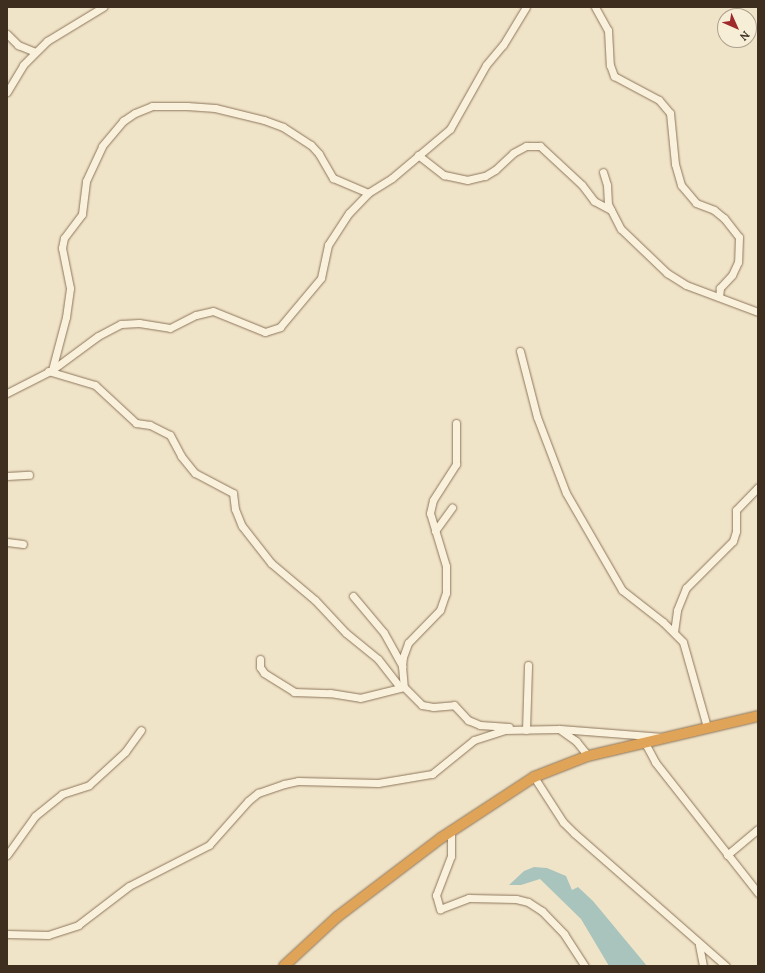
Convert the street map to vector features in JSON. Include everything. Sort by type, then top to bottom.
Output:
[{"type":"highway","points":[[284,966],[337,917],[441,838],[534,778],[588,756],[644,741],[758,716]]},
{"type":"street","points":[[7,92],[23,65],[35,52],[56,35],[103,7]]},
{"type":"street","points":[[7,393],[50,370],[98,336],[121,324],[140,323],[170,328],[196,315],[213,311],[248,327],[271,332],[288,320],[321,278],[328,245],[334,234],[368,193],[392,178],[454,123],[486,65],[503,45],[526,7]]},
{"type":"street","points":[[595,7],[608,30],[610,65],[614,76],[659,100],[670,113],[675,164],[681,186],[696,203],[714,210],[724,218],[740,238],[738,262],[732,275],[720,288],[719,297]]},
{"type":"street","points":[[7,34],[18,45],[35,52]]},
{"type":"street","points":[[50,370],[66,317],[70,288],[62,248],[64,238],[82,214],[86,181],[102,146],[124,121],[135,113],[152,106],[187,106],[215,108],[264,120],[283,127],[311,145],[319,154],[333,178],[368,193]]},
{"type":"street","points":[[418,155],[444,175],[467,180],[485,176],[495,170],[513,153],[526,146],[540,146],[582,185],[594,202],[611,210]]},
{"type":"street","points":[[602,172],[611,210],[626,235],[667,273],[686,285],[758,312]]},
{"type":"street","points":[[520,351],[537,416],[566,493],[622,590],[674,632],[687,649],[707,727]]},
{"type":"street","points":[[50,370],[95,385],[107,393],[136,423],[150,426],[170,435],[181,456],[195,473],[233,493],[235,509],[242,526],[270,563],[315,600],[351,638],[378,659],[402,687],[422,705],[433,707],[454,705],[468,720],[480,724],[522,730]]},
{"type":"street","points":[[402,687],[403,657],[408,643],[440,610],[446,593],[446,566],[430,513],[431,506],[456,464],[456,424]]},
{"type":"street","points":[[7,476],[29,475]]},
{"type":"street","points":[[674,632],[678,606],[687,585],[733,540],[736,531],[736,510],[758,487]]},
{"type":"street","points":[[435,530],[452,508]]},
{"type":"street","points":[[7,542],[23,544]]},
{"type":"street","points":[[353,596],[376,622],[402,666]]},
{"type":"street","points":[[260,659],[264,673],[294,692],[330,693],[360,698],[386,693],[402,687]]},
{"type":"street","points":[[522,730],[528,665]]},
{"type":"street","points":[[558,729],[576,742],[588,756]]},
{"type":"street","points":[[7,934],[48,935],[78,925],[129,886],[209,845],[248,801],[269,788],[298,781],[378,783],[432,774],[474,740],[504,730],[558,729],[663,737]]},
{"type":"street","points":[[7,855],[35,816],[62,794],[89,785],[125,752],[141,730]]},
{"type":"street","points":[[644,741],[655,762],[758,893]]},
{"type":"street","points":[[534,778],[564,822],[574,833],[672,918],[699,945],[726,966]]},
{"type":"street","points":[[727,854],[758,829]]},
{"type":"street","points":[[451,831],[451,856],[436,895],[440,908],[469,898],[516,898],[528,902],[542,911],[564,934],[585,966]]},
{"type":"street","points":[[441,838],[450,847]]},
{"type":"street","points":[[699,945],[703,966]]},
{"type":"water","points":[[534,867],[547,868],[566,876],[572,890],[578,887],[593,901],[647,966],[609,966],[581,919],[540,879],[521,885],[509,885],[524,871]]}]
